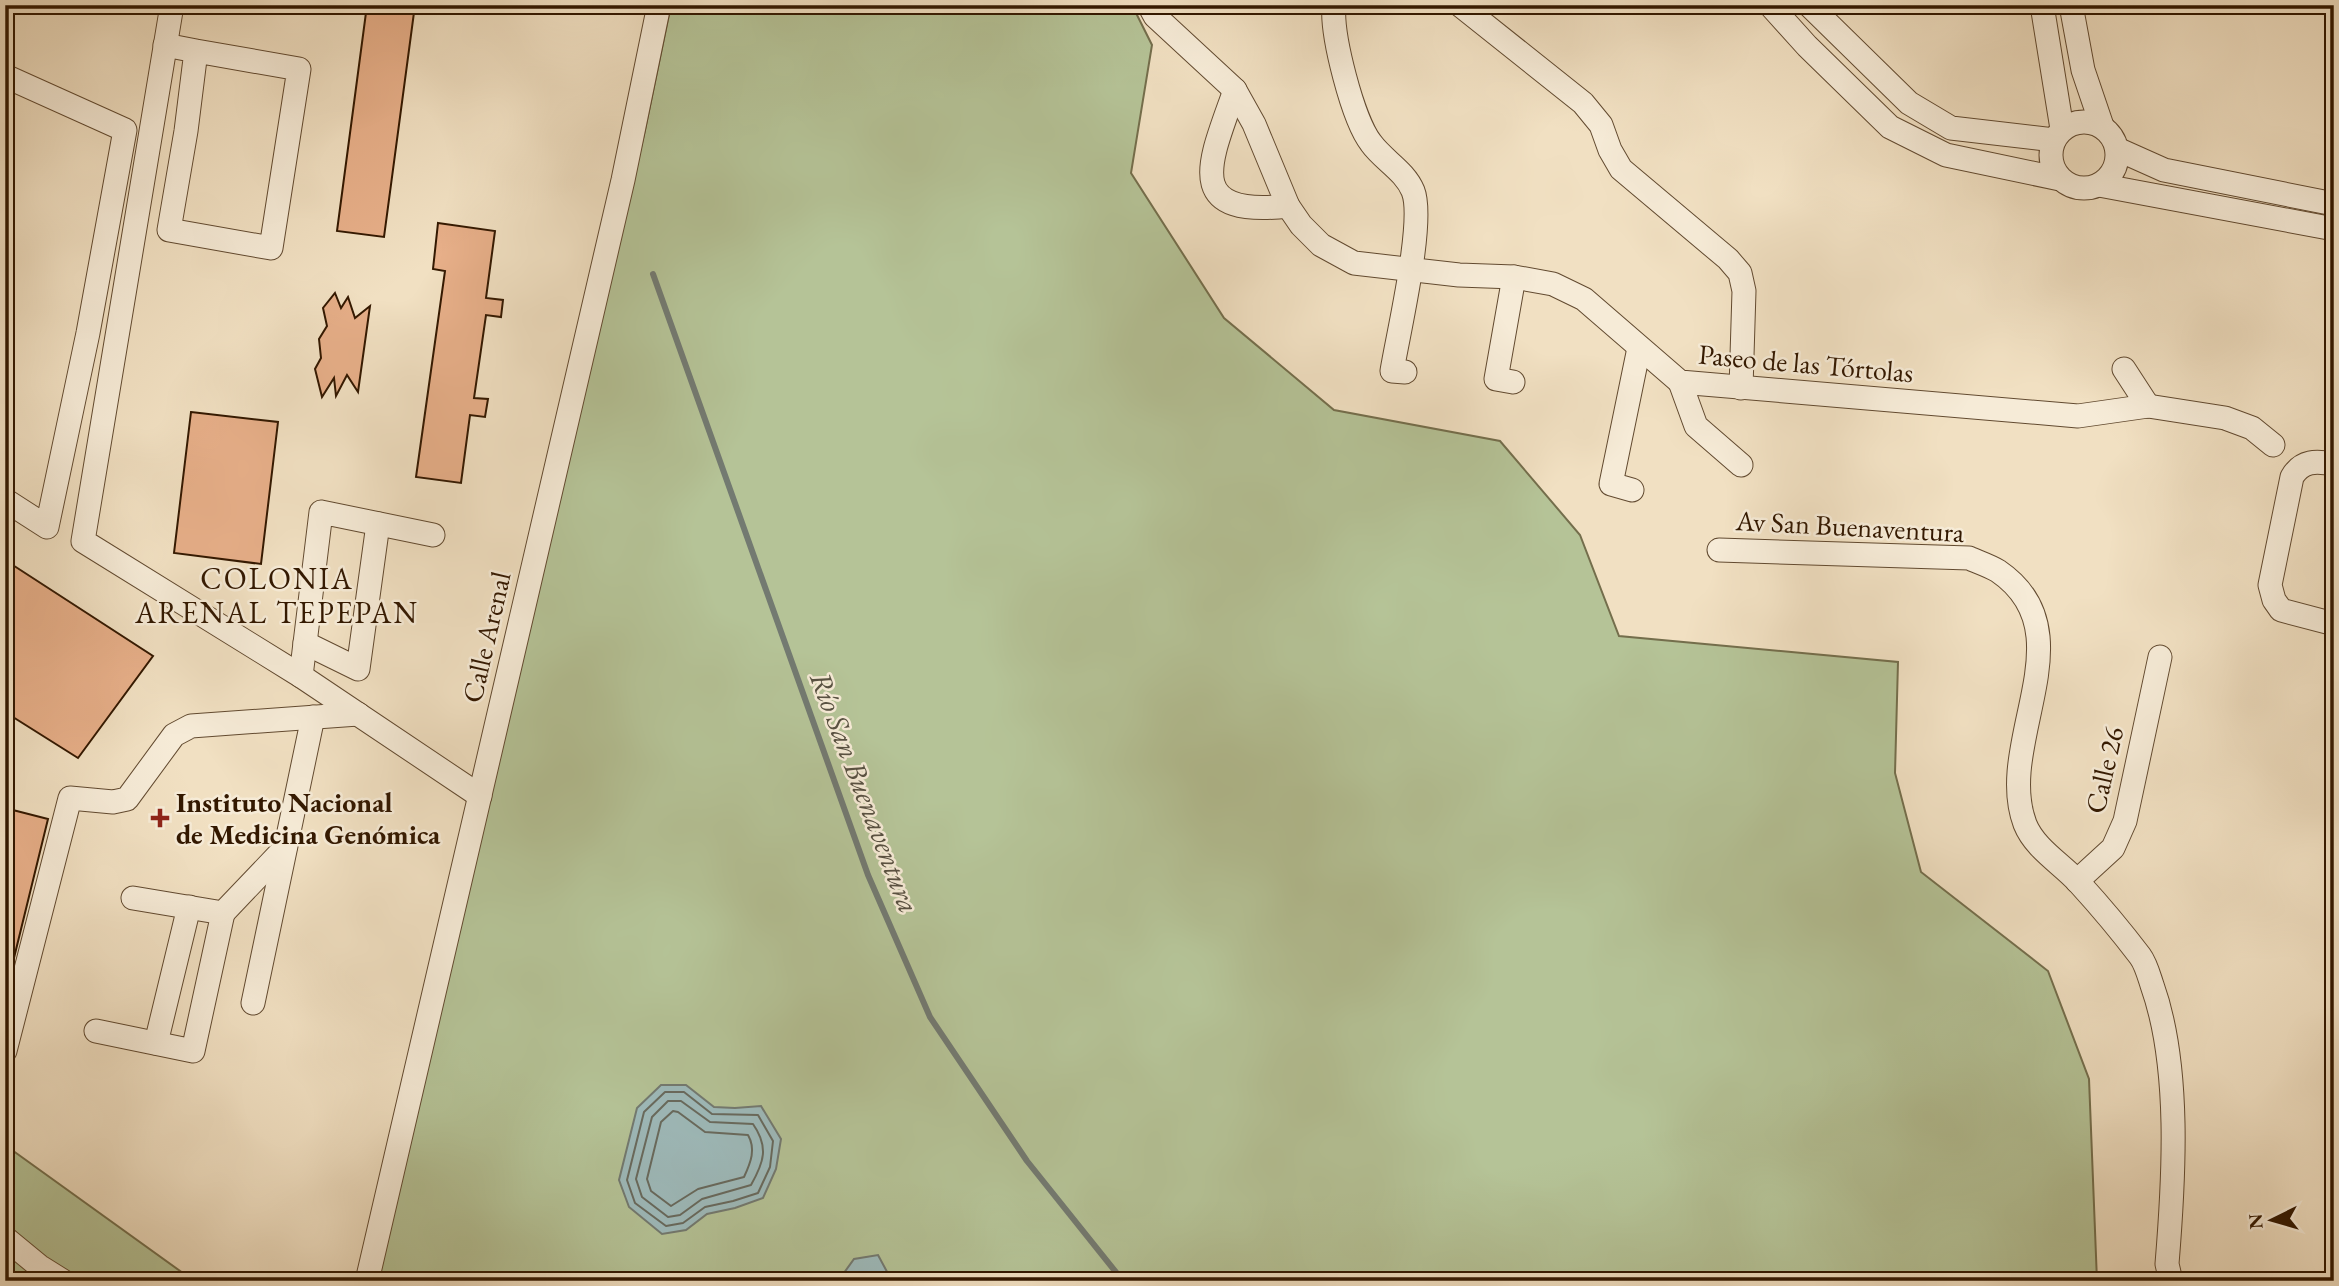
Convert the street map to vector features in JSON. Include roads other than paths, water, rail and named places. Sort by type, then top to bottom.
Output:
[{"type":"street","points":[[172,5],[83,541],[301,676],[480,796]]},
{"type":"street","name":"Calle Arenal","points":[[367,1281],[623,180],[659,5]]},
{"type":"street","name":"Paseo de las Tórtolas","points":[[1149,5],[1155,16],[1235,90],[1254,124],[1288,206],[1301,225],[1321,245],[1354,263],[1553,284],[1584,299],[1679,382],[2078,416],[2148,406],[2225,418],[2252,428],[2273,445]]},
{"type":"street","name":"Paseo de las Tórtolas","points":[[1171,5],[1182,40]]},
{"type":"street","points":[[1460,5],[1583,103],[1601,125],[1610,150],[1621,169],[1728,259],[1740,273],[1744,290],[1741,388]]},
{"type":"street","points":[[1770,5],[1807,46],[1890,127],[1946,155],[2060,179],[2072,186],[2086,188],[2099,185],[2334,229]]},
{"type":"street","points":[[1809,5],[1909,103],[1951,128],[2058,134],[2075,122],[2089,121],[2102,126],[2112,136],[2117,149],[2116,163],[2110,176],[2099,185]]},
{"type":"street","points":[[2042,5],[2058,134],[2050,153],[2052,167],[2060,179]]},
{"type":"street","points":[[2071,5],[2083,70],[2102,126]]},
{"type":"street","points":[[1328,8],[1358,123],[1369,142],[1403,176],[1413,191],[1417,208],[1410,270],[1392,370],[1405,372]]},
{"type":"street","points":[[165,46],[196,51],[299,69],[271,248],[169,230],[196,51]]},
{"type":"street","points":[[5,76],[125,130],[88,333],[47,527],[5,500]]},
{"type":"street","points":[[1235,90],[1215,149],[1211,170],[1215,189],[1223,200],[1238,206],[1261,209],[1288,206]]},
{"type":"street","points":[[2117,149],[2164,170],[2334,204]]},
{"type":"street","points":[[1513,382],[1496,379],[1514,278]]},
{"type":"street","points":[[1632,489],[1611,484],[1639,348]]},
{"type":"street","points":[[2124,369],[2148,406]]},
{"type":"street","points":[[1679,382],[1696,426],[1741,465]]},
{"type":"street","points":[[2334,464],[2317,461],[2306,463],[2298,467],[2292,477],[2270,585],[2274,600],[2281,610],[2334,624]]},
{"type":"street","points":[[301,676],[321,512],[433,535]]},
{"type":"street","points":[[305,643],[358,669],[378,524]]},
{"type":"street","name":"Av San Buenaventura","points":[[1718,550],[1969,558],[1998,571],[2020,592],[2036,618],[2040,649],[2019,761],[2017,797],[2026,827],[2043,849],[2077,881],[2143,959],[2162,1012],[2171,1086],[2172,1156],[2167,1264],[2171,1281]]},
{"type":"street","name":"Calle 26","points":[[2077,881],[2113,848],[2125,821],[2160,657]]},
{"type":"street","points":[[5,1051],[70,798],[113,802],[127,799],[174,735],[191,726],[358,714]]},
{"type":"street","points":[[253,1003],[313,717]]},
{"type":"street","points":[[96,1031],[194,1051],[223,913],[285,848]]},
{"type":"street","points":[[133,898],[223,913]]},
{"type":"street","points":[[156,1043],[190,907]]},
{"type":"street","points":[[5,1238],[63,1281]]},
{"type":"water","points":[[661,1085],[686,1085],[714,1107],[761,1106],[781,1139],[776,1169],[763,1198],[707,1214],[686,1230],[662,1234],[629,1207],[619,1180],[637,1108]]},
{"type":"water","points":[[878,1255],[892,1281],[842,1281],[841,1277],[854,1259]]},
{"type":"waterway","name":"Río San Buenaventura","points":[[653,274],[868,875],[930,1017],[1027,1161],[1123,1281]]},
{"type":"place","name":"Instituto Nacional de Medicina Genómica","points":[[160,818]]},
{"type":"district","name":"COLONIA ARENAL TEPEPAN","points":[[277,595]]}]
